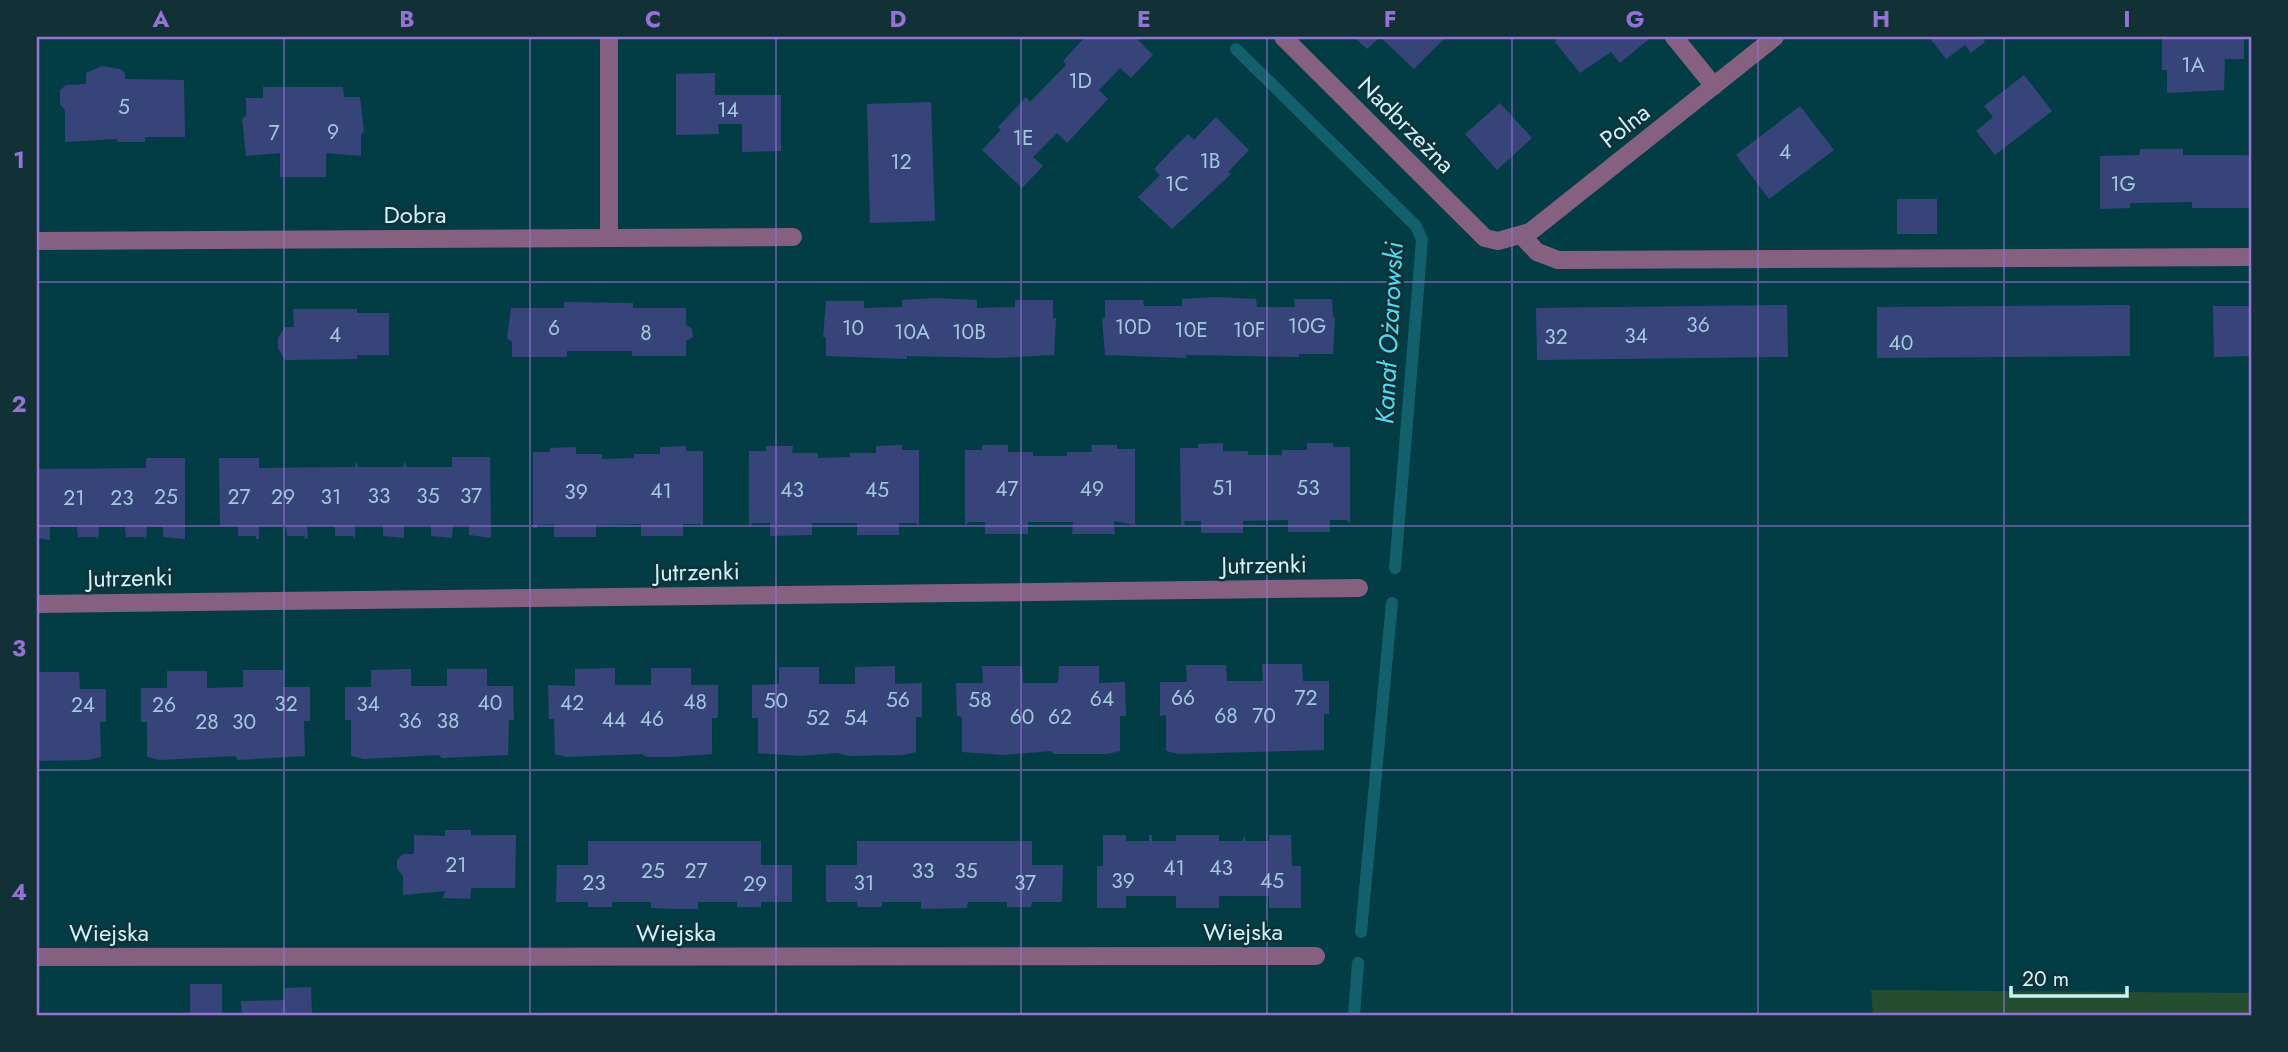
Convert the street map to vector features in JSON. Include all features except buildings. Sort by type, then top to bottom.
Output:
[{"type":"street","points":[[609,37],[609,238]]},
{"type":"street","name":"Nadbrzeżna","points":[[1283,37],[1485,238],[1499,242]]},
{"type":"street","points":[[1674,37],[1714,86]]},
{"type":"street","name":"Polna","points":[[1499,242],[1522,236],[1775,37]]},
{"type":"street","points":[[1522,236],[1537,252],[1558,260],[2251,257]]},
{"type":"street","name":"Dobra","points":[[37,241],[793,237]]},
{"type":"street","name":"Jutrzenki","points":[[37,604],[1359,588]]},
{"type":"street","name":"Wiejska","points":[[37,957],[1315,956]]},
{"type":"green space","points":[[1871,990],[2251,993],[2251,1015],[1873,1015]]},
{"type":"waterway","name":"Kanał Ożarowski","points":[[1236,49],[1416,226],[1422,240],[1395,568]]},
{"type":"waterway","name":"Kanał Ożarowski","points":[[1361,932],[1392,603]]},
{"type":"waterway","name":"Kanał Ożarowski","points":[[1354,1015],[1358,963]]}]
